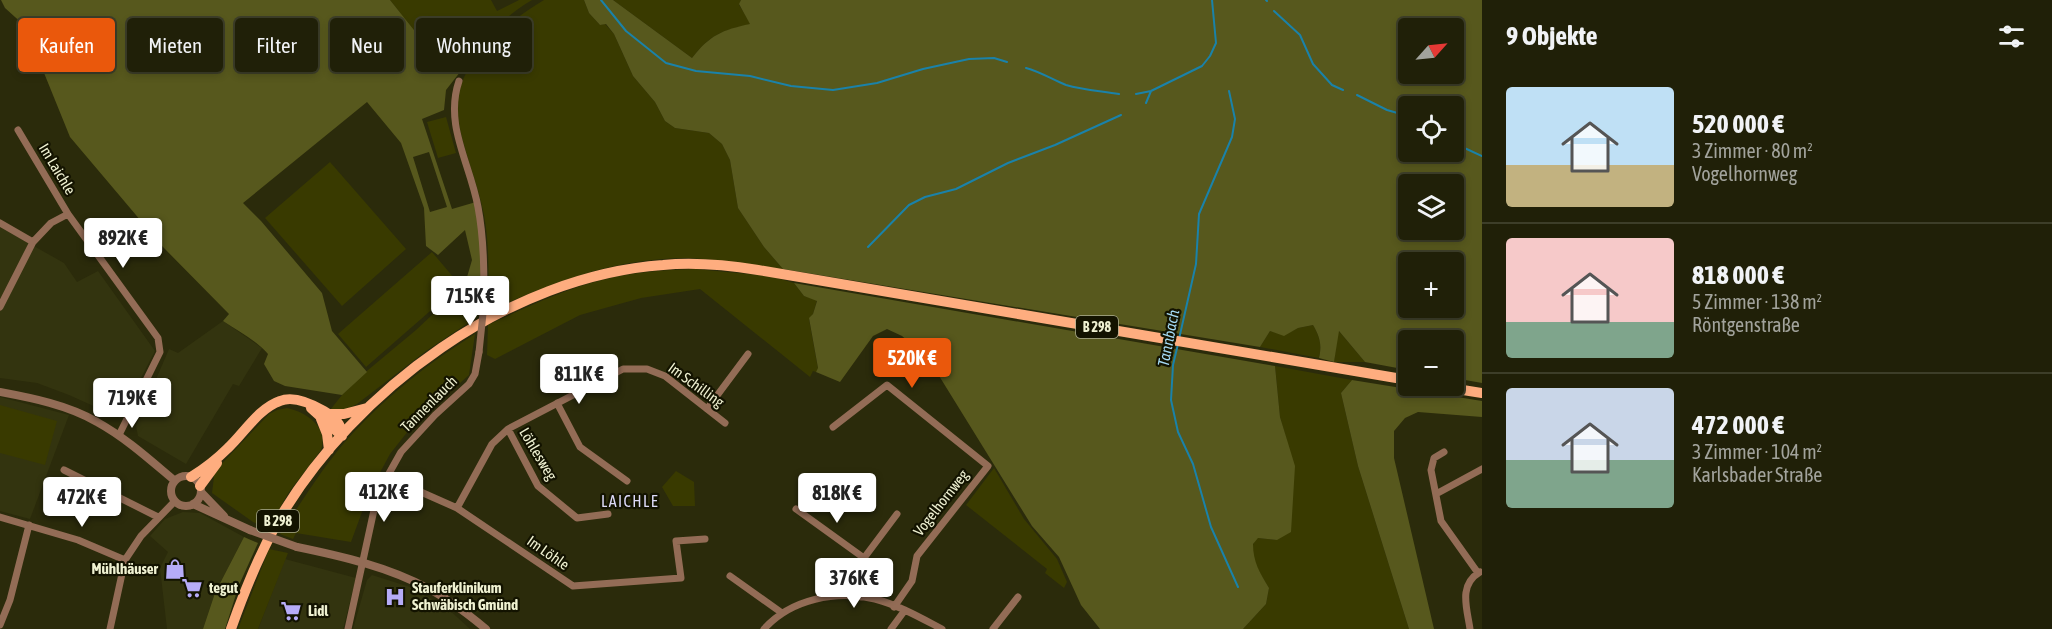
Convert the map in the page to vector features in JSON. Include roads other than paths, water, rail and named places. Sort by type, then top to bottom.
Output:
[{"type":"main road","name":"B 298","points":[[231,629],[255,567],[279,521],[329,450],[370,406],[407,373],[461,335],[522,303],[580,280],[627,269],[677,264],[741,267],[1398,379]]},
{"type":"main road","points":[[1464,390],[1482,393]]},
{"type":"main road","points":[[191,477],[228,448],[272,405],[283,400],[301,401],[330,414],[339,424],[342,436]]},
{"type":"main road","points":[[301,401],[342,436]]},
{"type":"main road","points":[[330,414],[344,414],[370,406]]},
{"type":"main road","points":[[316,412],[324,426],[329,450]]},
{"type":"main road","points":[[200,489],[228,448]]},
{"type":"street","name":"Tannenlauch","points":[[348,629],[374,510],[387,477],[401,452],[435,415],[469,384],[475,374],[484,304],[484,251],[478,205],[453,120],[454,96],[459,81]]},
{"type":"street","name":"Im Laichle","points":[[18,130],[68,214],[158,338],[160,352],[119,435]]},
{"type":"street","points":[[0,307],[33,242],[51,223],[68,214]]},
{"type":"street","points":[[0,223],[33,242]]},
{"type":"street","points":[[706,409],[748,354]]},
{"type":"street","name":"Im Schilling","points":[[457,508],[492,444],[507,429],[623,369],[647,369],[665,376],[725,423]]},
{"type":"street","name":"Vogelhornweg","points":[[833,427],[888,385],[988,466],[917,556],[912,581],[894,607]]},
{"type":"street","points":[[0,392],[69,409],[95,421],[119,435],[175,481]]},
{"type":"street","points":[[557,403],[580,447],[627,481]]},
{"type":"street","name":"Löhlesweg","points":[[507,429],[538,486],[577,518],[608,514]]},
{"type":"street","points":[[1444,452],[1434,458],[1431,470],[1441,521],[1480,572],[1467,585],[1465,596],[1470,629]]},
{"type":"street","points":[[64,470],[158,517]]},
{"type":"street","points":[[1436,494],[1481,471]]},
{"type":"street","points":[[200,489],[197,501],[184,506],[176,501],[171,489],[175,481],[183,476],[191,477],[226,518]]},
{"type":"street","name":"Im Löhle","points":[[387,477],[457,508],[573,586],[681,578],[676,541],[705,539]]},
{"type":"street","points":[[110,629],[125,560],[141,536],[176,501]]},
{"type":"street","points":[[193,504],[250,530],[297,547],[363,563],[399,575],[448,600],[486,629]]},
{"type":"street","points":[[796,509],[864,558]]},
{"type":"street","points":[[861,597],[864,558],[897,514]]},
{"type":"street","points":[[0,517],[78,540],[125,560]]},
{"type":"street","points":[[0,625],[10,600],[28,525]]},
{"type":"street","points":[[730,576],[782,613]]},
{"type":"street","points":[[764,629],[782,613],[803,602],[830,597],[876,599],[905,610],[942,629]]},
{"type":"street","points":[[993,629],[1018,597]]},
{"type":"street","points":[[891,629],[905,610]]},
{"type":"waterway","points":[[601,0],[626,31],[666,63],[696,71],[750,76],[791,86],[833,90],[877,83],[923,69],[969,59],[994,58],[1007,62]]},
{"type":"waterway","points":[[1136,94],[1151,91],[1202,66],[1216,43],[1212,0]]},
{"type":"waterway","points":[[1274,11],[1300,35],[1313,64],[1332,85],[1343,90]]},
{"type":"waterway","points":[[1026,68],[1066,85],[1119,94]]},
{"type":"waterway","points":[[1146,103],[1151,91]]},
{"type":"waterway","name":"Tannbach","points":[[1179,339],[1196,264],[1199,214],[1232,137],[1235,119],[1229,91]]},
{"type":"waterway","points":[[1357,95],[1398,113]]},
{"type":"waterway","points":[[868,247],[909,205],[925,197],[956,189],[1008,163],[1055,145],[1121,115]]},
{"type":"waterway","points":[[1464,148],[1482,156]]},
{"type":"waterway","name":"Tannbach","points":[[1178,344],[1173,365],[1171,400],[1178,432],[1193,464],[1211,527],[1238,587]]},
{"type":"place","name":"Mühlhäuser","points":[[175,569]]},
{"type":"place","name":"tegut","points":[[192,588]]},
{"type":"place","name":"Stauferklinikum Schwäbisch Gmünd","points":[[395,597]]},
{"type":"place","name":"Lidl","points":[[291,611]]},
{"type":"district","name":"LAICHLE","points":[[630,501]]}]
